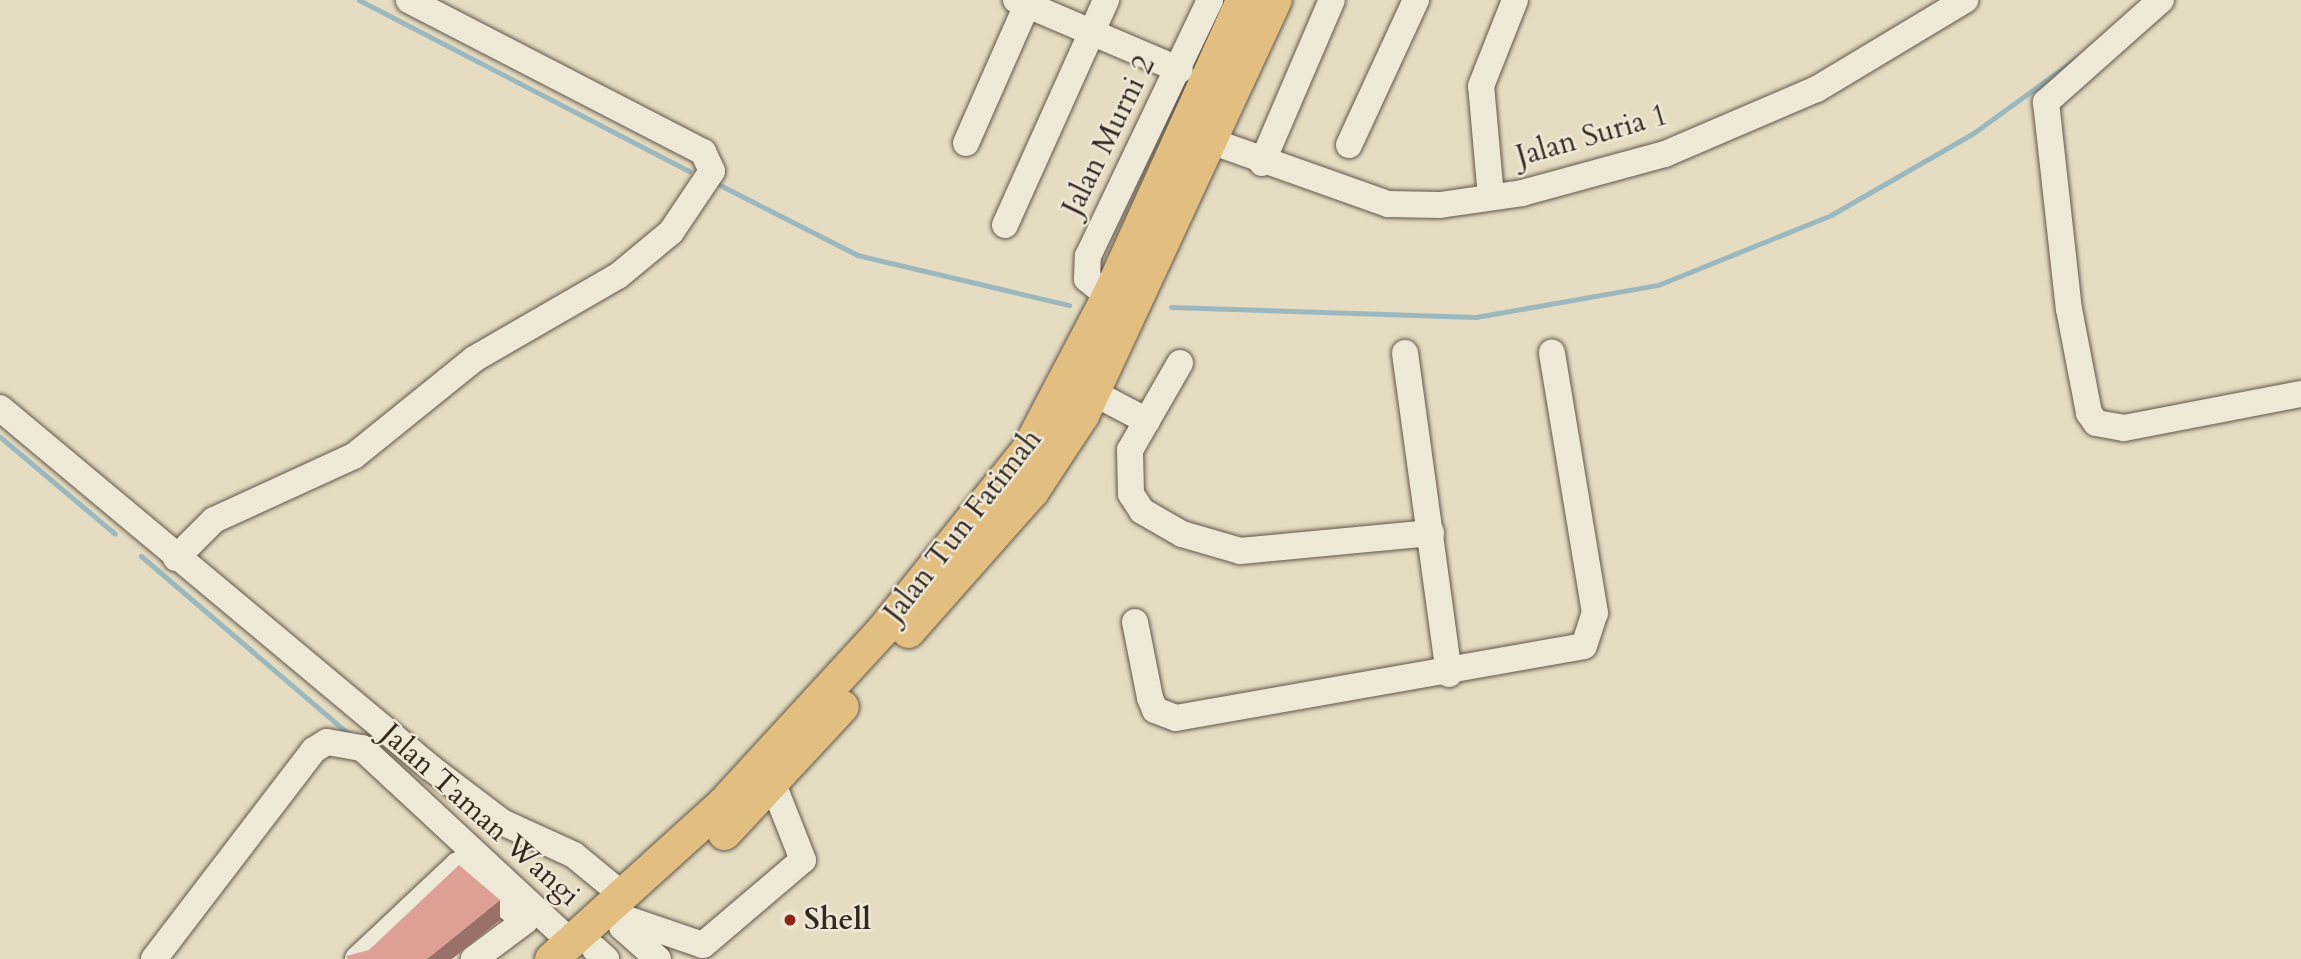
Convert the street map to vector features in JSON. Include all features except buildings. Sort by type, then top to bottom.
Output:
[{"type":"main road","name":"Jalan Tun Fatimah","points":[[582,954],[773,784],[1032,491],[1094,393],[1198,137],[1242,0]]},
{"type":"main road","name":"Jalan Tun Fatimah","points":[[626,914],[723,803],[883,629],[1010,473],[1057,400],[1108,296],[1275,0]]},
{"type":"street","points":[[176,558],[214,520],[354,456],[474,359],[618,276],[671,232],[712,171],[703,152],[409,0]]},
{"type":"street","points":[[1005,225],[1106,0]]},
{"type":"street","name":"Jalan Murni 2","points":[[1108,296],[1087,279],[1088,256],[1180,70],[1210,0]]},
{"type":"street","points":[[1262,163],[1332,0]]},
{"type":"street","points":[[1349,145],[1416,0]]},
{"type":"street","points":[[1490,197],[1481,86],[1515,0]]},
{"type":"street","name":"Jalan Suria 1","points":[[1198,137],[1262,163],[1388,204],[1490,197],[1577,182],[1665,154],[1817,89],[1965,0]]},
{"type":"street","points":[[2161,0],[2046,102],[2068,296],[2089,413],[2096,423],[2124,428],[2301,394]]},
{"type":"street","points":[[966,143],[1024,1],[1180,70]]},
{"type":"street","points":[[1405,353],[1449,674]]},
{"type":"street","points":[[1135,622],[1150,698],[1164,717],[1449,674],[1572,651],[1592,637],[1595,612],[1552,353]]},
{"type":"street","points":[[1180,363],[1130,450],[1127,473],[1142,511],[1182,534],[1240,551],[1430,533]]},
{"type":"street","points":[[1094,393],[1147,421]]},
{"type":"street","points":[[0,408],[176,558],[431,768],[502,821],[575,855],[626,914],[658,959]]},
{"type":"street","name":"Jalan Taman Wangi","points":[[154,959],[314,750],[327,742],[362,748],[582,954]]},
{"type":"street","points":[[626,914],[703,945],[803,860],[773,784]]},
{"type":"street","points":[[358,959],[458,864],[525,921],[474,959]]},
{"type":"waterway","points":[[359,0],[689,171]]},
{"type":"waterway","points":[[1171,307],[1476,317],[1658,285],[1831,215],[1972,134],[2077,58]]},
{"type":"waterway","points":[[714,182],[857,255],[1069,305]]},
{"type":"waterway","points":[[0,437],[115,534]]},
{"type":"waterway","points":[[141,556],[350,735]]},
{"type":"place","name":"Shell","points":[[790,920]]}]
